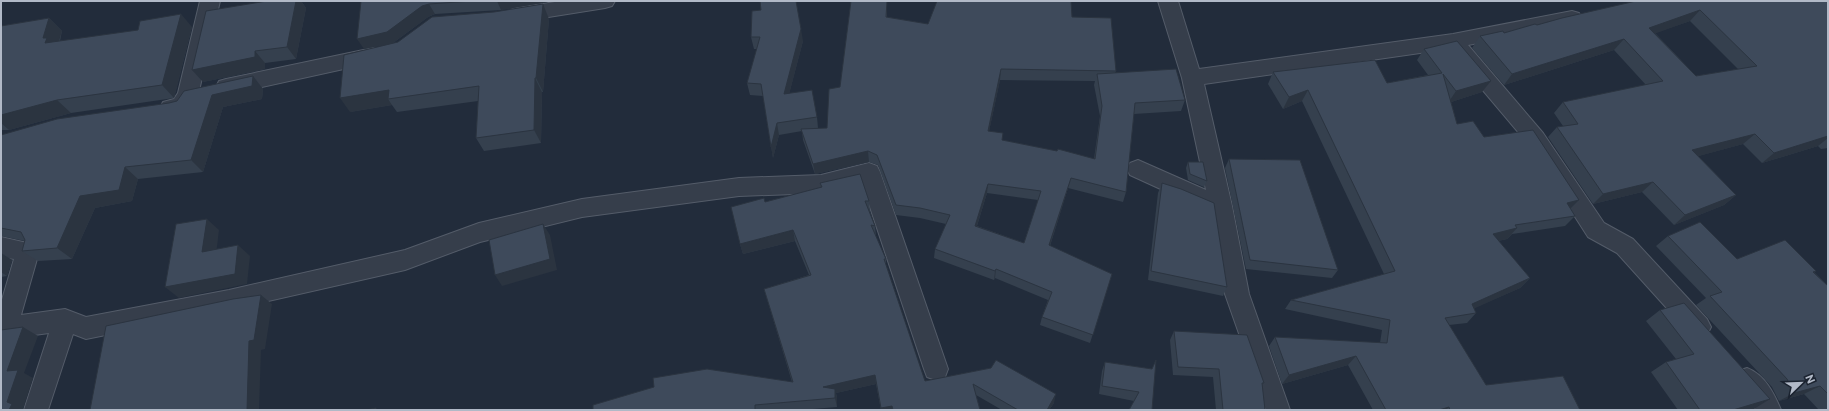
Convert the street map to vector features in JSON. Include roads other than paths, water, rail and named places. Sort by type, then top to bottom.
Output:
[{"type":"street","points":[[149,111],[181,106],[188,95],[210,1]]},
{"type":"street","points":[[501,18],[557,6],[605,1]]},
{"type":"street","points":[[1168,1],[1192,78],[1221,206],[1237,294],[1278,410]]},
{"type":"street","points":[[1192,78],[1453,40],[1587,14]]},
{"type":"street","points":[[1453,40],[1536,139],[1596,230],[1625,246],[1715,344]]},
{"type":"street","points":[[188,95],[392,52]]},
{"type":"street","points":[[1138,169],[1221,206]]},
{"type":"street","points":[[1,247],[28,252],[3,329],[65,320],[86,328],[229,300],[405,260],[479,233],[582,208],[739,187],[821,184],[869,172],[936,369]]},
{"type":"street","points":[[36,410],[65,320]]},
{"type":"street","points":[[1736,367],[1762,396],[1769,410]]}]
